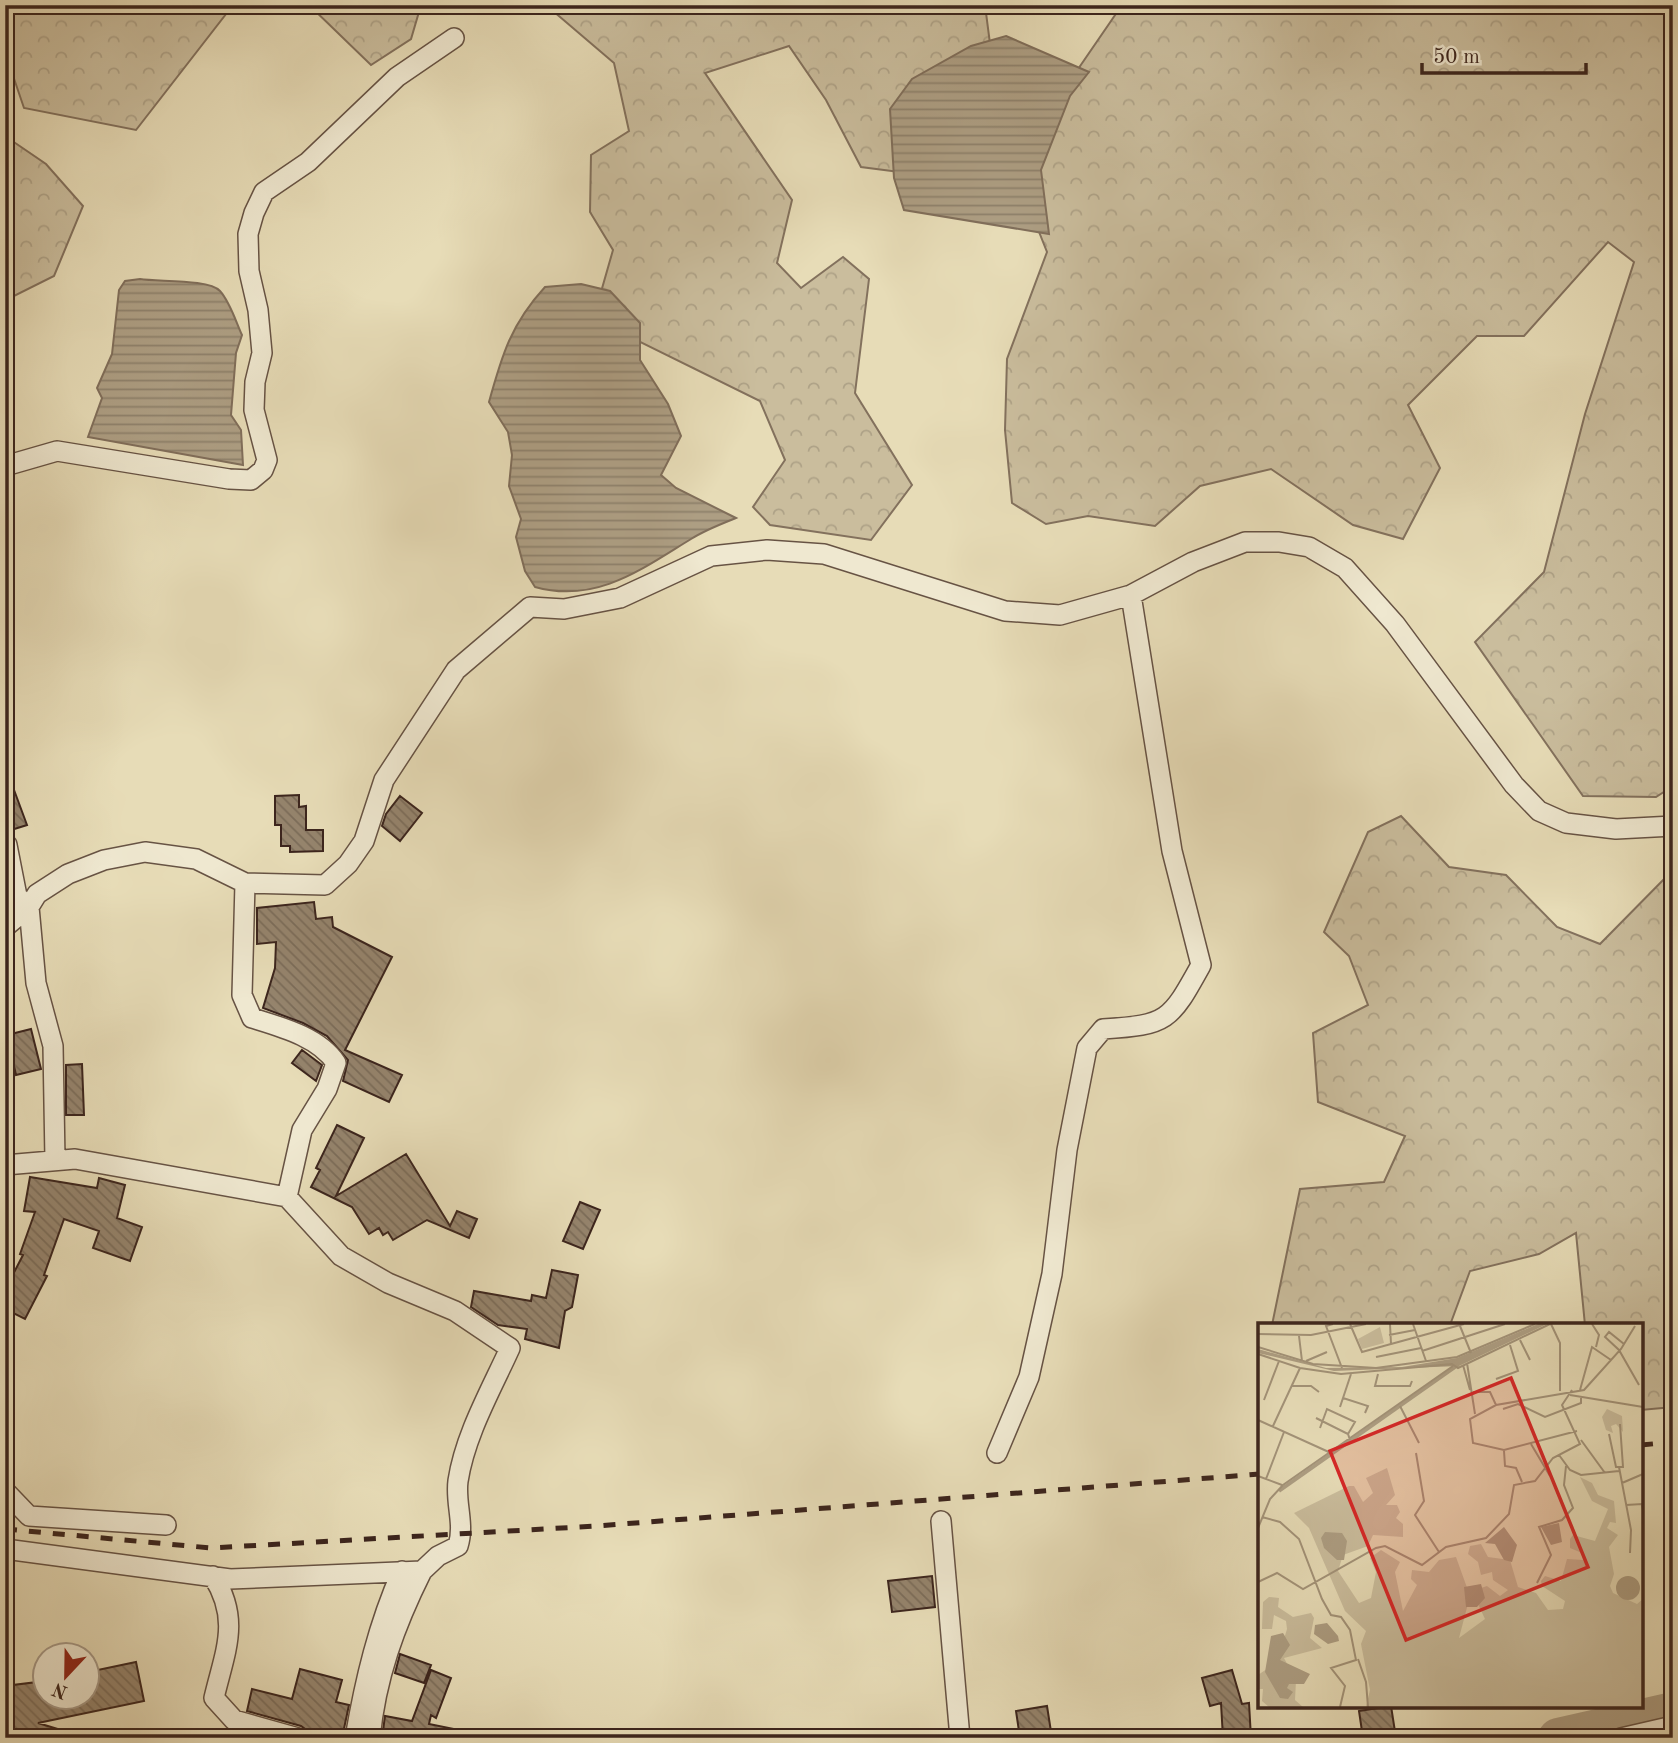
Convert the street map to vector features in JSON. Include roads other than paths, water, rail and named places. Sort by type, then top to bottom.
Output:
[{"type":"street","points":[[5,466],[57,452],[229,479],[251,480],[263,470],[267,460],[254,410],[255,382],[262,353],[258,310],[249,271],[248,234],[254,213],[264,192],[308,162],[397,77],[454,38]]},
{"type":"street","points":[[5,927],[29,907],[37,894],[68,874],[104,860],[145,852],[196,859],[245,883],[325,885],[348,864],[364,841],[384,780],[456,670],[530,607],[564,609],[620,598],[711,556],[767,550],[824,554],[1004,611],[1060,615],[1131,595],[1194,562],[1245,542],[1279,542],[1309,547],[1345,568],[1395,624],[1514,785],[1539,811],[1566,823],[1616,829],[1673,826]]},
{"type":"street","points":[[997,1453],[1029,1377],[1052,1273],[1068,1150],[1087,1048],[1103,1029],[1149,1026],[1178,1007],[1201,965],[1172,851],[1131,595]]},
{"type":"street","points":[[8,845],[17,895],[29,907],[36,983],[54,1046],[54,1160]]},
{"type":"street","points":[[245,883],[242,995],[252,1018],[290,1031],[328,1051],[336,1063],[327,1089],[302,1130],[286,1197]]},
{"type":"street","points":[[5,1165],[75,1159],[286,1197],[341,1256],[388,1283],[455,1311],[510,1348],[472,1433],[458,1482],[462,1534],[458,1546],[412,1571],[383,1615],[365,1683],[355,1738]]},
{"type":"street","points":[[5,1491],[29,1516],[166,1525]]},
{"type":"street","points":[[942,1521],[960,1738]]},
{"type":"street","points":[[5,1549],[230,1578],[412,1571]]},
{"type":"street","points":[[370,1738],[384,1661],[401,1614],[412,1571]]},
{"type":"street","points":[[213,1576],[226,1597],[230,1616],[214,1698],[234,1720],[299,1738]]},
{"type":"street","points":[[1620,1738],[1673,1726]]},
{"type":"waterway","points":[[1558,1738],[1673,1712]]},
{"type":"railway","points":[[1643,1445],[1673,1442]]},
{"type":"railway","points":[[5,1529],[211,1548],[597,1526],[1258,1474]]}]
